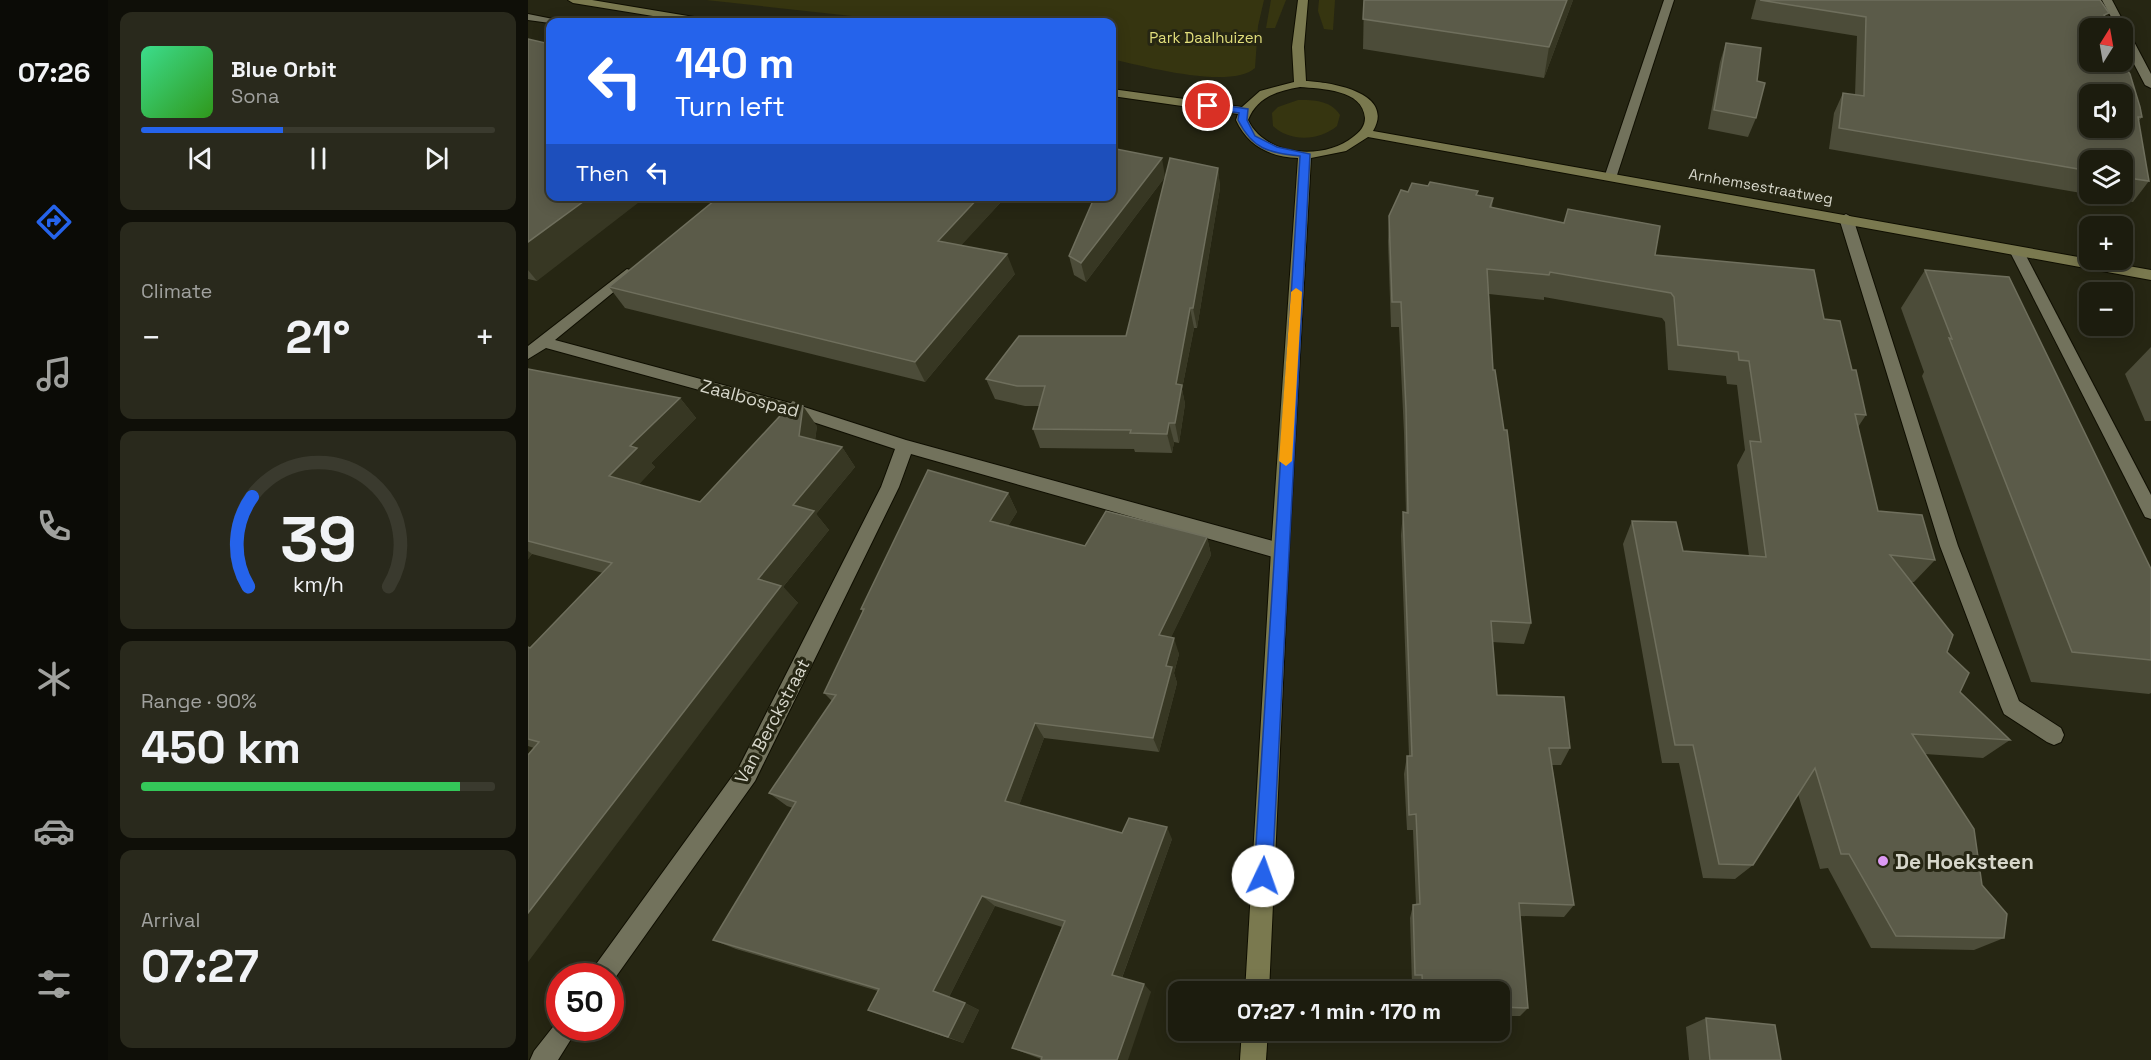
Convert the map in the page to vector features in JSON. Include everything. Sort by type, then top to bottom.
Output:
[{"type":"main road","points":[[573,0],[682,18]]},
{"type":"main road","points":[[1300,84],[1298,47],[1303,0]]},
{"type":"main road","points":[[1300,84],[1333,87],[1359,98],[1371,114],[1371,124],[1365,133],[1341,148],[1305,154],[1274,150],[1251,137],[1242,120],[1244,111],[1262,94],[1300,84]]},
{"type":"main road","points":[[1116,93],[1244,111]]},
{"type":"main road","name":"Arnhemsestraatweg","points":[[1365,133],[1611,175],[2151,275]]},
{"type":"main road","points":[[1258,981],[1280,551],[1305,154]]},
{"type":"main road","points":[[1253,1060],[1254,1041]]},
{"type":"street","points":[[1611,175],[1670,0]]},
{"type":"street","points":[[2107,0],[2116,18]]},
{"type":"street","points":[[528,17],[546,20]]},
{"type":"street","points":[[2133,50],[2151,85]]},
{"type":"street","points":[[1846,218],[1948,546],[2012,707],[2055,735]]},
{"type":"street","points":[[2016,250],[2151,512]]},
{"type":"street","points":[[528,354],[639,264]]},
{"type":"street","name":"Zaalbospad","points":[[543,342],[801,412],[905,446],[1280,551]]},
{"type":"street","name":"Van Berckstraat","points":[[612,963],[747,774],[890,487],[905,446]]},
{"type":"street","points":[[543,1060],[557,1041]]},
{"type":"green space","name":"Park Daalhuizen","points":[[706,0],[1264,0],[1258,26],[1255,68],[1243,74],[1227,77],[1207,77],[1164,71],[1116,60],[1116,18],[870,18]]},
{"type":"green space","points":[[1271,0],[1286,0],[1275,28],[1266,28]]},
{"type":"green space","points":[[1319,0],[1335,0],[1333,30],[1324,29],[1318,11]]},
{"type":"green space","points":[[1298,100],[1316,101],[1331,106],[1340,115],[1337,126],[1322,135],[1305,138],[1288,135],[1273,126],[1272,113],[1278,107]]},
{"type":"building","points":[[1364,0],[1567,0],[1549,47],[1363,19]]},
{"type":"building","points":[[1760,0],[2100,0],[2109,13],[2104,15],[2106,18],[2079,18],[2079,72],[2129,72],[2130,74],[2140,107],[2142,117],[2138,117],[2149,181],[2133,179],[2133,150],[2079,150],[2079,169],[1839,128],[1843,93],[1864,96],[1866,17]]},
{"type":"building","points":[[528,39],[546,43],[546,201],[584,201],[528,242]]},
{"type":"building","points":[[1726,43],[1761,48],[1757,81],[1765,83],[1756,118],[1714,110]]},
{"type":"building","points":[[1116,149],[1162,158],[1081,263],[1069,256],[1093,201],[1116,201]]},
{"type":"building","points":[[1170,158],[1218,168],[1193,308],[1190,308],[1176,384],[1182,385],[1175,423],[1169,423],[1167,434],[1130,433],[1131,430],[1033,429],[1045,386],[1017,386],[986,379],[1019,336],[1126,336]]},
{"type":"building","points":[[1430,182],[1478,191],[1476,195],[1493,198],[1490,207],[1564,223],[1568,209],[1660,226],[1655,255],[1814,270],[1824,319],[1840,321],[1852,370],[1856,370],[1866,415],[1855,414],[1878,511],[1922,515],[1935,560],[1890,555],[1953,635],[1947,652],[1969,673],[1960,692],[2010,740],[1912,734],[1974,829],[1982,885],[2007,914],[2004,938],[1896,936],[1849,854],[1841,854],[1815,768],[1753,865],[1719,864],[1693,745],[1675,745],[1632,521],[1676,522],[1683,551],[1766,557],[1750,441],[1761,442],[1749,361],[1739,360],[1738,352],[1678,345],[1674,297],[1671,293],[1550,272],[1549,275],[1487,269],[1493,370],[1495,370],[1504,430],[1507,430],[1531,623],[1491,621],[1497,695],[1564,697],[1570,748],[1549,748],[1574,905],[1519,903],[1528,1008],[1510,1007],[1510,981],[1422,981],[1422,975],[1415,975],[1413,905],[1420,904],[1416,814],[1409,815],[1407,756],[1412,756],[1403,512],[1408,513],[1406,409],[1401,302],[1392,302],[1389,216],[1401,190],[1408,192],[1412,183],[1428,186]]},
{"type":"building","points":[[714,201],[975,201],[938,241],[1007,254],[915,362],[609,287]]},
{"type":"building","points":[[1925,270],[2009,277],[2151,569],[2151,660],[2072,652],[1949,338],[1952,339]]},
{"type":"building","points":[[528,369],[680,398],[630,446],[637,448],[609,476],[700,502],[793,402],[803,406],[799,436],[842,447],[793,505],[814,511],[758,579],[781,586],[528,913],[528,755],[539,742],[528,739],[528,647],[530,648],[612,563],[528,541]]},
{"type":"building","points":[[928,470],[1008,493],[990,521],[1085,546],[1106,511],[1207,537],[1159,635],[1174,638],[1166,666],[1172,667],[1153,738],[1035,723],[1005,801],[1122,833],[1129,818],[1167,827],[1112,975],[1144,984],[1117,1060],[1041,1060],[1042,1057],[1012,1048],[1065,921],[982,896],[933,991],[965,1003],[948,1037],[868,1010],[879,989],[713,940],[796,802],[769,793],[836,695],[824,693],[864,609],[861,609]]},
{"type":"building","points":[[1706,1018],[1775,1025],[1781,1060],[1710,1060]]},
{"type":"slow traffic","points":[[1286,461],[1296,292]]},
{"type":"place","name":"De Hoeksteen","points":[[1883,861]]},
{"type":"route","points":[[1208,106],[1244,111],[1242,120],[1244,129],[1251,137],[1274,150],[1305,154],[1280,551],[1263,876]]}]
